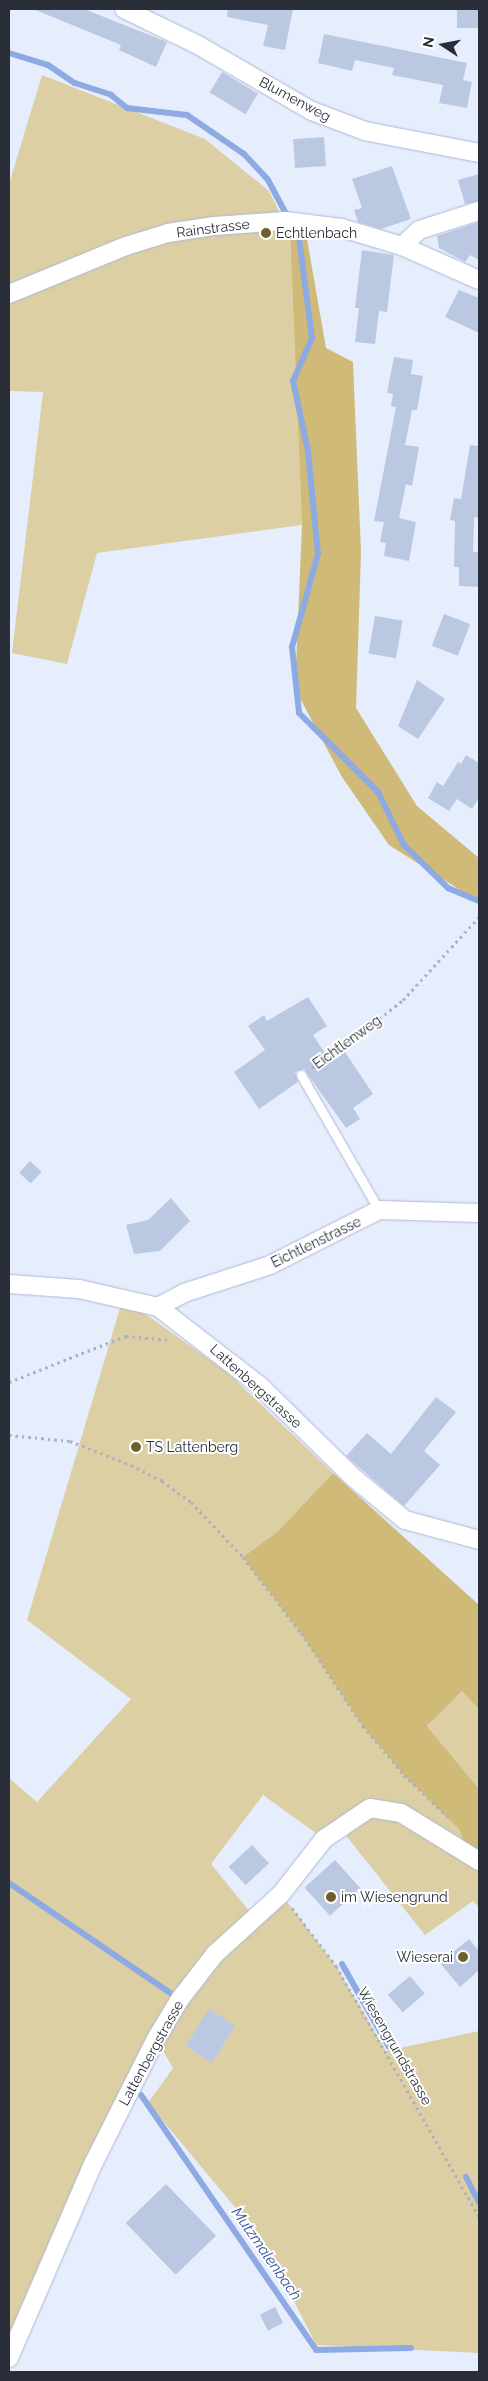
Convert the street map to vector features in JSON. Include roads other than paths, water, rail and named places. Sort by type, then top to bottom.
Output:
[{"type":"street","name":"Blumenweg","points":[[124,9],[198,45],[312,111],[365,132],[479,154]]},
{"type":"street","points":[[402,246],[419,230],[479,211]]},
{"type":"street","name":"Rainstrasse","points":[[9,294],[126,246],[168,233],[214,226],[285,221],[342,228],[402,246],[479,280]]},
{"type":"street","name":"Eichtlenstrasse","points":[[158,1307],[184,1293],[270,1265],[379,1210],[479,1213]]},
{"type":"street","name":"Lattenbergstrasse","points":[[9,1284],[79,1289],[158,1307],[259,1385],[354,1478],[405,1520],[479,1540]]},
{"type":"street","name":"Lattenbergstrasse","points":[[9,2358],[93,2164],[156,2039],[180,1999],[215,1954],[281,1894],[324,1839],[370,1808],[401,1813],[479,1861]]},
{"type":"lane","name":"Eichtlenweg","points":[[301,1075],[379,1210]]},
{"type":"waterway","points":[[9,53],[48,65],[75,83],[111,95],[127,108],[187,115],[244,154],[268,180],[299,238],[312,338],[293,381],[308,451],[318,554],[292,647],[299,713],[378,792],[404,845],[448,888],[479,901]]},
{"type":"waterway","name":"Mutzmalenbach","points":[[9,1883],[172,1994]]},
{"type":"waterway","points":[[342,1964],[389,2047]]},
{"type":"waterway","name":"Mutzmalenbach","points":[[141,2095],[316,2350],[411,2348]]},
{"type":"waterway","points":[[466,2177],[479,2202]]},
{"type":"place","name":"Echtlenbach","points":[[266,233]]},
{"type":"place","name":"TS Lattenberg","points":[[136,1447]]},
{"type":"place","name":"im Wiesengrund","points":[[331,1897]]},
{"type":"place","name":"Wieserai","points":[[463,1957]]}]
